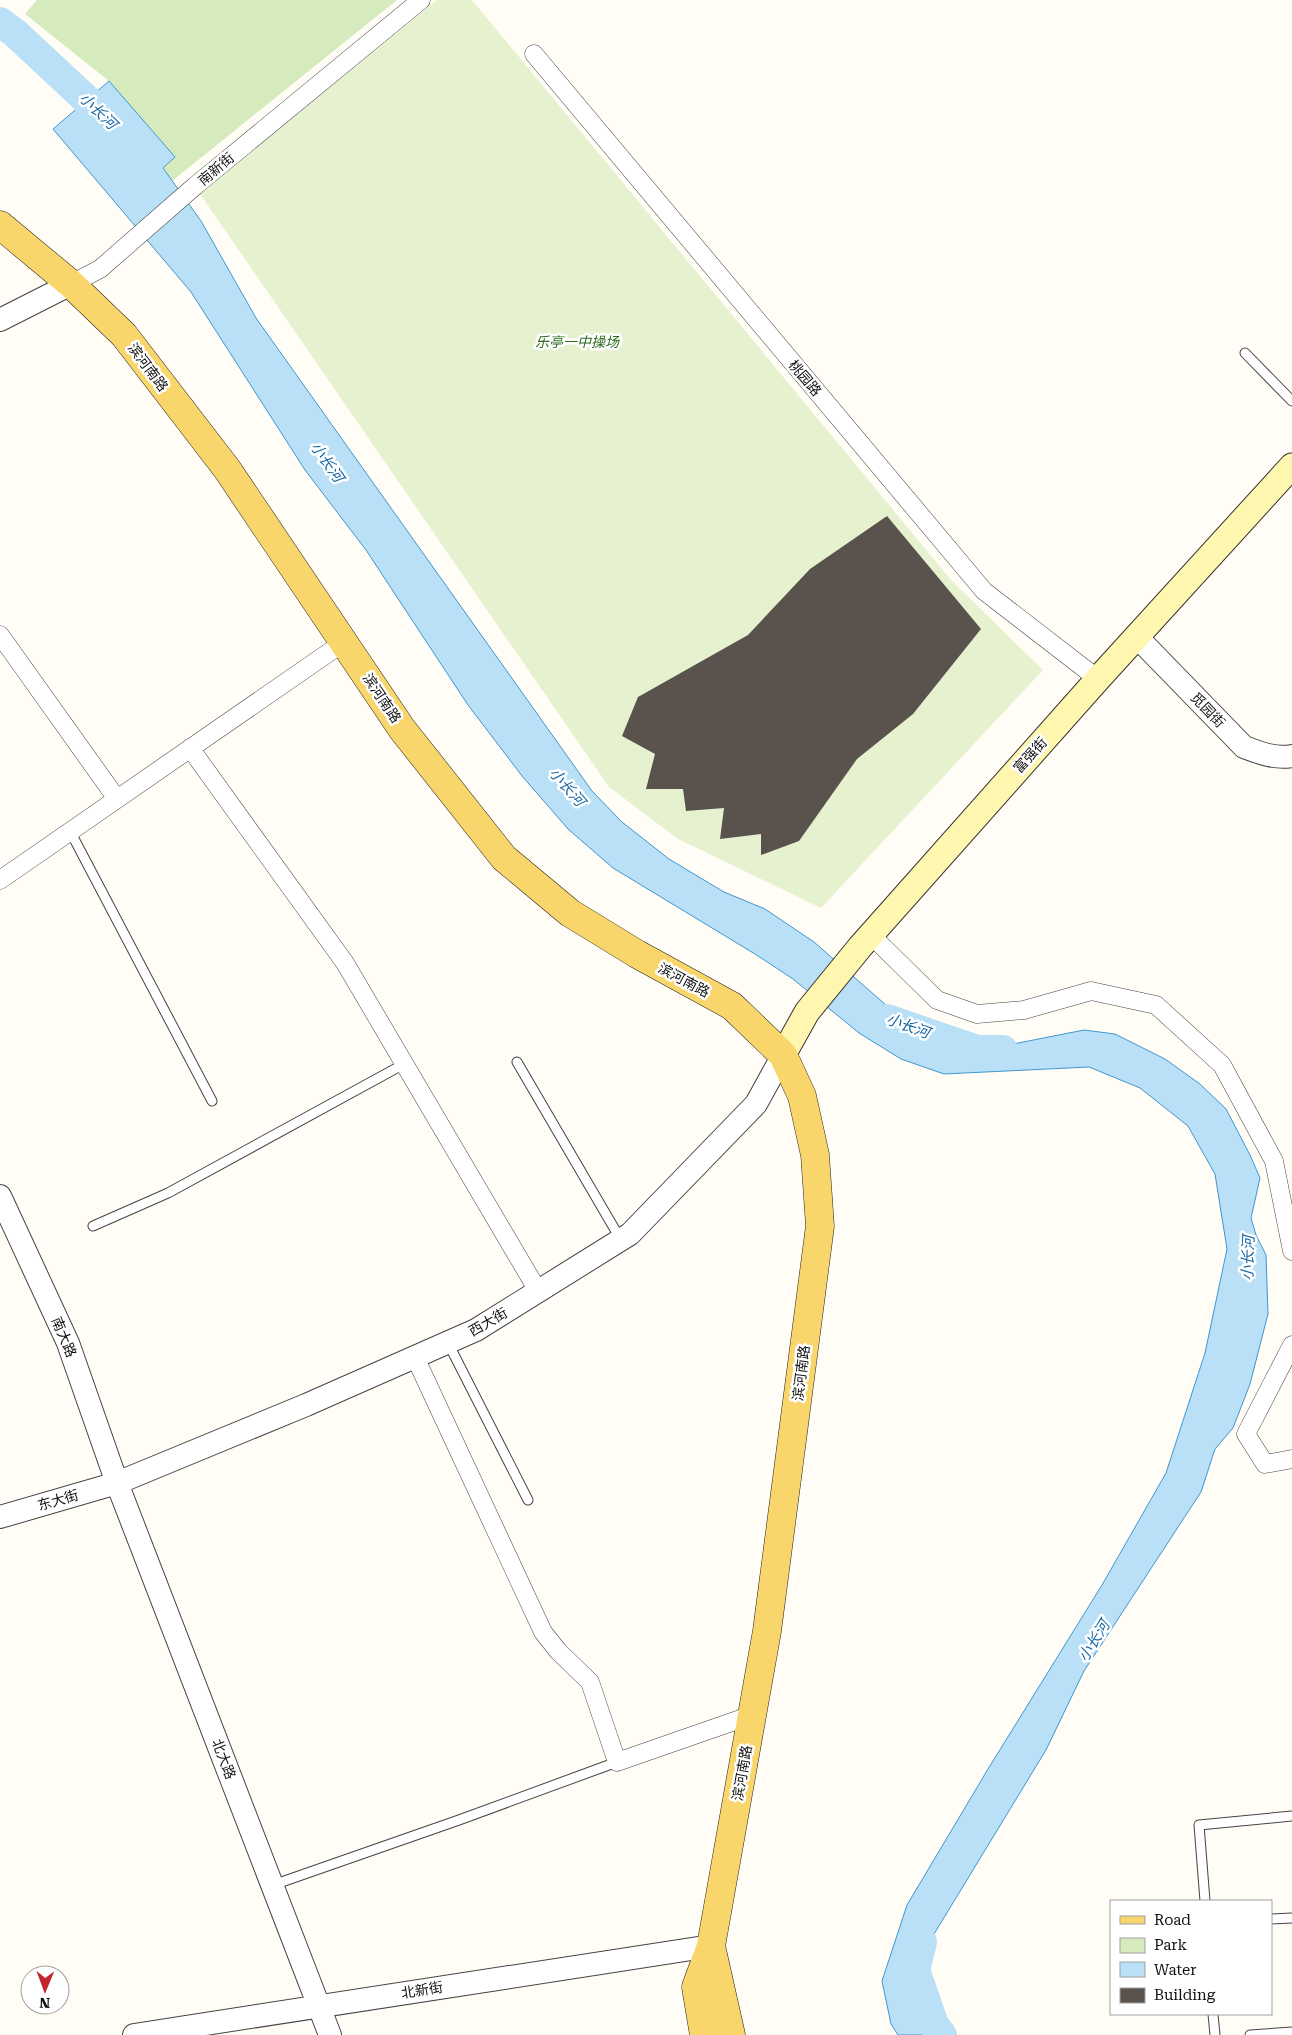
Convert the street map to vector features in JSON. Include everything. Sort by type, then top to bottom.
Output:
[{"type":"main road","name":"滨河南路","points":[[0,225],[71,284],[124,336],[227,469],[402,729],[504,858],[570,913],[637,954],[732,1006],[783,1055],[802,1096],[815,1155],[820,1226],[767,1631],[711,1946],[696,1988],[704,2035]]},
{"type":"main road","name":"富强街","points":[[783,1055],[807,1012],[866,941],[1098,679],[1292,466]]},
{"type":"main road","name":"滨河南路","points":[[711,1946],[731,2035]]},
{"type":"street","name":"南新街","points":[[0,320],[100,269],[195,186],[421,0]]},
{"type":"street","name":"桃园路","points":[[534,54],[984,591],[1098,679]]},
{"type":"street","points":[[0,635],[117,799]]},
{"type":"street","name":"觅园街","points":[[1137,637],[1244,747],[1262,755],[1283,758],[1292,756]]},
{"type":"street","points":[[0,880],[344,642]]},
{"type":"street","points":[[190,748],[345,963],[538,1292]]},
{"type":"street","points":[[866,941],[937,1000],[977,1014],[1024,1010],[1091,991],[1156,1005],[1222,1065],[1274,1161],[1290,1230],[1292,1251]]},
{"type":"street","name":"西大街","points":[[117,1483],[306,1405],[476,1330],[621,1240],[630,1234],[756,1104],[783,1055]]},
{"type":"street","name":"南大路","points":[[0,1196],[68,1343],[117,1483]]},
{"type":"street","points":[[1292,1345],[1246,1434],[1264,1464],[1292,1458]]},
{"type":"street","points":[[416,1357],[543,1632],[558,1651],[590,1682],[617,1762],[752,1715]]},
{"type":"street","name":"东大街","points":[[0,1517],[117,1483]]},
{"type":"street","name":"北大路","points":[[117,1483],[330,2035]]},
{"type":"street","name":"北新街","points":[[134,2035],[711,1946]]},
{"type":"lane","points":[[1245,353],[1292,401]]},
{"type":"lane","points":[[70,831],[212,1101]]},
{"type":"lane","points":[[517,1062],[621,1240]]},
{"type":"lane","points":[[93,1226],[168,1193],[404,1064]]},
{"type":"lane","points":[[448,1342],[528,1500]]},
{"type":"lane","points":[[273,1885],[460,1820],[617,1762]]},
{"type":"lane","points":[[1205,1900],[1199,1825],[1292,1816]]},
{"type":"lane","points":[[1272,1919],[1292,1918]]},
{"type":"lane","points":[[1213,2015],[1215,2035]]},
{"type":"lane","points":[[1250,2035],[1292,2032]]},
{"type":"green space","points":[[37,0],[397,0],[172,181],[163,168],[175,157],[109,81],[25,14]]},
{"type":"green space","name":"乐亭一中操场","points":[[437,0],[472,0],[951,580],[1043,670],[821,908],[678,839],[609,787],[200,194]]},
{"type":"water","points":[[109,81],[175,157],[163,168],[201,221],[256,318],[592,791],[622,822],[669,859],[724,892],[765,909],[814,942],[894,1012],[931,1037],[963,1045],[998,1047],[1084,1030],[1115,1034],[1165,1059],[1200,1084],[1226,1109],[1260,1178],[1251,1218],[1256,1235],[1266,1255],[1268,1314],[1250,1384],[1233,1428],[1215,1449],[1201,1492],[1084,1671],[1046,1750],[931,1939],[922,1967],[920,1989],[927,2011],[944,2035],[898,2035],[891,2024],[882,1981],[907,1905],[988,1769],[1102,1585],[1166,1473],[1205,1353],[1227,1249],[1215,1174],[1188,1126],[1140,1088],[1089,1067],[944,1074],[901,1059],[859,1033],[793,979],[613,868],[568,829],[522,776],[468,705],[366,550],[305,470],[191,292],[53,129]]},
{"type":"building","points":[[887,516],[981,629],[913,714],[857,759],[799,841],[761,855],[761,834],[720,839],[724,808],[686,811],[683,789],[646,789],[655,754],[622,736],[638,697],[748,635],[810,569]]},
{"type":"waterway","name":"小长河","points":[[0,22],[15,33],[117,128]]},
{"type":"waterway","name":"小长河","points":[[887,1019],[977,1050],[1003,1050]]},
{"type":"waterway","name":"小长河","points":[[922,1942],[915,1970],[934,2025],[942,2035]]}]
